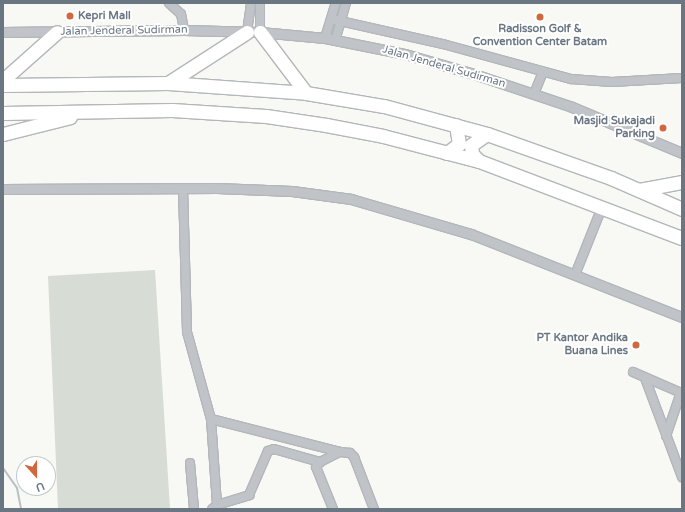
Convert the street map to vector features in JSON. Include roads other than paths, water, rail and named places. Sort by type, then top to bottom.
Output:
[{"type":"highway","points":[[3,80],[57,32]]},
{"type":"highway","points":[[168,83],[247,32]]},
{"type":"highway","points":[[260,32],[306,92]]},
{"type":"highway","points":[[3,85],[168,83],[306,92],[384,106],[487,134],[611,178],[682,209]]},
{"type":"highway","points":[[3,114],[172,110],[266,116],[384,136],[479,161],[682,238]]},
{"type":"highway","points":[[3,134],[83,113]]},
{"type":"highway","points":[[447,153],[459,144],[456,125]]},
{"type":"highway","points":[[479,161],[472,154],[471,145],[487,134]]},
{"type":"highway","points":[[639,190],[682,182]]},
{"type":"street","points":[[169,3],[181,14],[184,30]]},
{"type":"street","points":[[247,32],[251,3]]},
{"type":"street","points":[[260,3],[260,32]]},
{"type":"street","points":[[325,38],[336,3]]},
{"type":"street","points":[[335,41],[346,3]]},
{"type":"street","points":[[331,19],[444,44],[543,72],[583,81],[650,81],[682,78]]},
{"type":"street","name":"Jalan Jenderal Sudirman","points":[[3,32],[184,30],[260,32],[325,38],[405,54],[534,94],[682,153]]},
{"type":"street","points":[[534,94],[543,72]]},
{"type":"street","points":[[183,188],[187,332],[211,419],[214,507],[249,495],[268,451],[274,449],[320,462]]},
{"type":"street","points":[[3,189],[183,188],[292,191],[351,199],[471,234],[682,317]]},
{"type":"street","points":[[575,275],[602,208]]},
{"type":"street","points":[[633,372],[645,378],[674,388],[679,392],[679,398],[666,436]]},
{"type":"street","points":[[645,378],[682,477]]},
{"type":"street","points":[[211,419],[340,452],[350,453],[354,457],[374,509]]},
{"type":"street","points":[[333,509],[316,467],[320,462],[340,452]]},
{"type":"street","points":[[190,463],[194,509]]},
{"type":"waterway","points":[[3,468],[17,488],[21,509]]},
{"type":"place","name":"Kepri Mall","points":[[70,16]]},
{"type":"place","name":"Radisson Golf & Convention Center Batam","points":[[540,17]]},
{"type":"place","name":"Masjid Sukajadi Parking","points":[[663,128]]},
{"type":"place","name":"PT Kantor Andika Buana Lines","points":[[636,345]]}]
